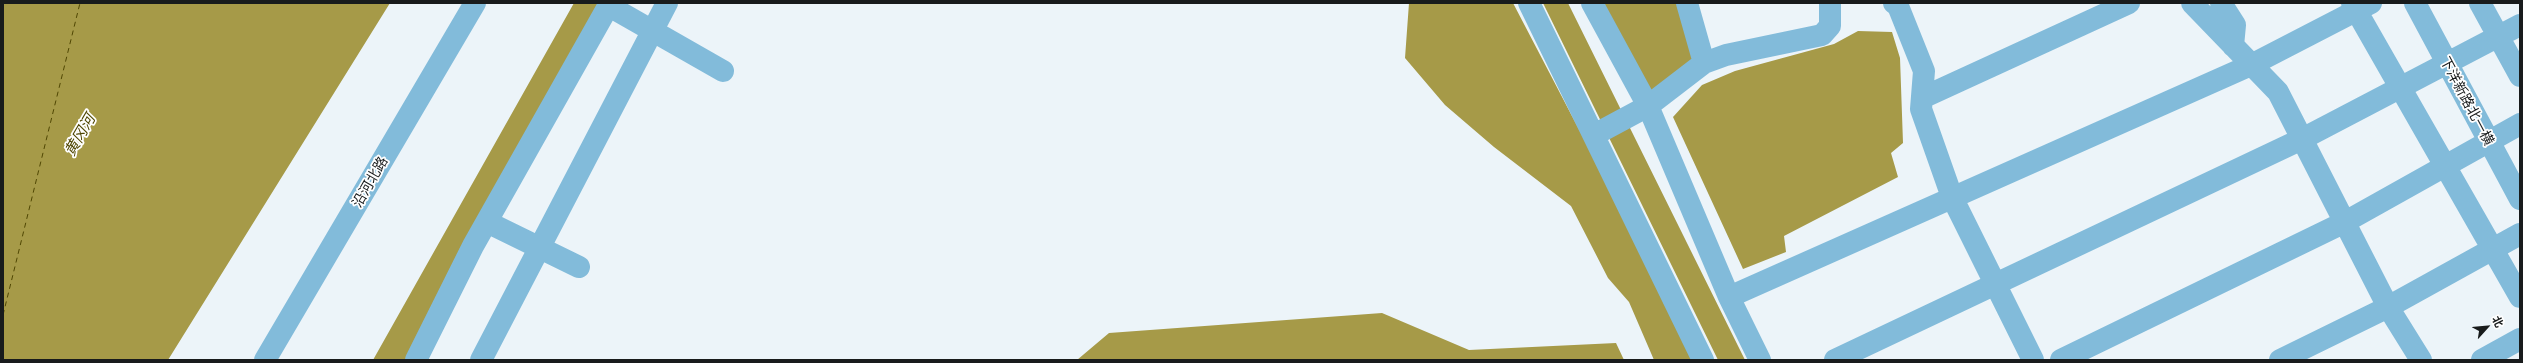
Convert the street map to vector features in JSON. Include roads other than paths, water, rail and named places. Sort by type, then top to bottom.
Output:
[{"type":"street","name":"沿河北路","points":[[265,360],[475,3]]},
{"type":"street","points":[[481,360],[667,3]]},
{"type":"street","points":[[1529,3],[1703,360]]},
{"type":"street","points":[[1592,3],[1648,106],[1729,297],[1760,360]]},
{"type":"street","points":[[1687,3],[1704,63]]},
{"type":"street","points":[[1594,135],[1648,106],[1704,63],[1726,55],[1822,35],[1830,26],[1830,3]]},
{"type":"street","points":[[1894,3],[1898,6],[1924,71],[1921,109],[1952,197],[2033,360]]},
{"type":"street","points":[[1922,98],[2128,3]]},
{"type":"street","points":[[2192,3],[2278,92],[2388,306],[2421,360]]},
{"type":"street","points":[[2220,3],[2235,25],[2233,46]]},
{"type":"street","name":"下洋新路北一横","points":[[2415,3],[2520,199]]},
{"type":"street","points":[[2480,3],[2520,76]]},
{"type":"street","points":[[416,360],[487,222],[609,4],[723,71]]},
{"type":"street","points":[[1729,297],[2251,64],[2360,6],[2400,87],[2520,297]]},
{"type":"street","points":[[1835,360],[1995,286],[2302,139],[2520,25]]},
{"type":"street","points":[[2061,360],[2345,222],[2520,124]]},
{"type":"street","points":[[487,222],[579,267]]},
{"type":"street","points":[[2280,360],[2388,306],[2520,234]]},
{"type":"street","points":[[2482,360],[2520,339]]},
{"type":"water","name":"黄冈河","points":[[3,3],[390,3],[168,360],[3,360]]},
{"type":"water","points":[[574,3],[598,3],[407,360],[373,360]]},
{"type":"water","points":[[1409,3],[1513,3],[1620,208],[1695,360],[1654,360],[1629,302],[1608,278],[1571,206],[1494,147],[1445,105],[1405,58]]},
{"type":"water","points":[[1543,3],[1568,3],[1745,360],[1718,360]]},
{"type":"water","points":[[1597,3],[1678,3],[1693,61],[1655,92],[1646,92]]},
{"type":"water","points":[[1858,31],[1892,32],[1900,58],[1903,143],[1891,153],[1898,177],[1784,236],[1786,252],[1743,269],[1673,117],[1702,85],[1735,71],[1834,44]]},
{"type":"water","points":[[1382,313],[1469,350],[1616,343],[1624,360],[1077,360],[1109,333]]}]
